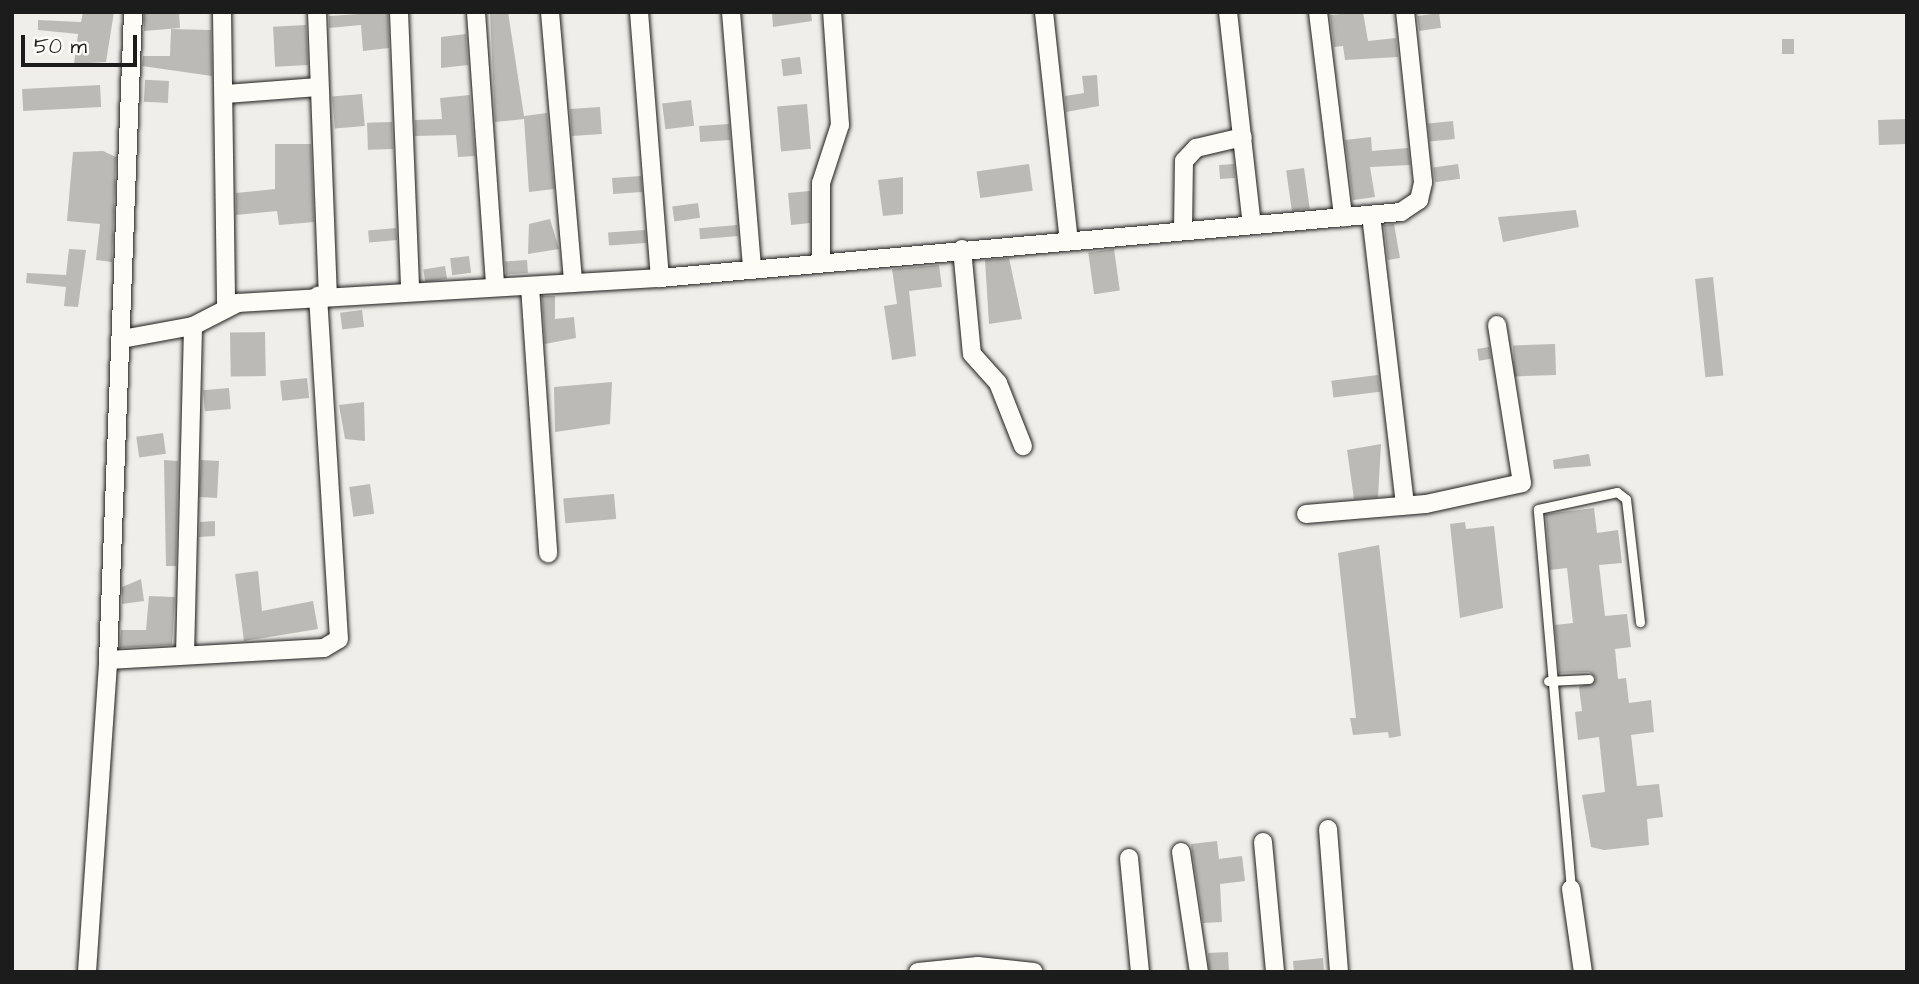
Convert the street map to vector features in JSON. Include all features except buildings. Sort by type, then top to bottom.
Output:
[{"type":"street","points":[[87,972],[107,660],[122,339],[133,12]]},
{"type":"street","points":[[222,12],[226,306]]},
{"type":"street","points":[[107,660],[324,648],[339,639],[323,295],[317,12]]},
{"type":"street","points":[[399,12],[410,290]]},
{"type":"street","points":[[476,12],[495,286]]},
{"type":"street","points":[[550,12],[573,283]]},
{"type":"street","points":[[639,12],[660,278]]},
{"type":"street","points":[[731,12],[752,268]]},
{"type":"street","points":[[821,261],[821,183],[840,125],[832,12]]},
{"type":"street","points":[[1044,12],[1069,241]]},
{"type":"street","points":[[1228,12],[1252,225]]},
{"type":"street","points":[[1318,12],[1343,217]]},
{"type":"street","points":[[122,339],[193,326],[226,306],[323,295],[660,278],[821,261],[1401,212],[1421,192],[1405,12]]},
{"type":"street","points":[[225,94],[319,87]]},
{"type":"street","points":[[1183,231],[1184,161],[1196,148],[1243,137]]},
{"type":"street","points":[[1371,215],[1405,505]]},
{"type":"street","points":[[962,249],[972,354],[998,383],[1023,446]]},
{"type":"street","points":[[530,286],[548,553]]},
{"type":"street","points":[[1306,514],[1405,505],[1522,483],[1497,325]]},
{"type":"street","points":[[185,655],[193,326]]},
{"type":"street","points":[[1328,829],[1339,972]]},
{"type":"street","points":[[1263,842],[1275,972]]},
{"type":"street","points":[[1181,852],[1199,972]]},
{"type":"street","points":[[1129,858],[1140,972]]},
{"type":"street","points":[[1571,889],[1583,972]]},
{"type":"street","points":[[918,972],[978,969],[1034,972]]},
{"type":"lane","points":[[1571,889],[1548,681],[1538,509],[1617,492],[1626,499],[1640,622]]},
{"type":"lane","points":[[1548,681],[1589,679]]}]
